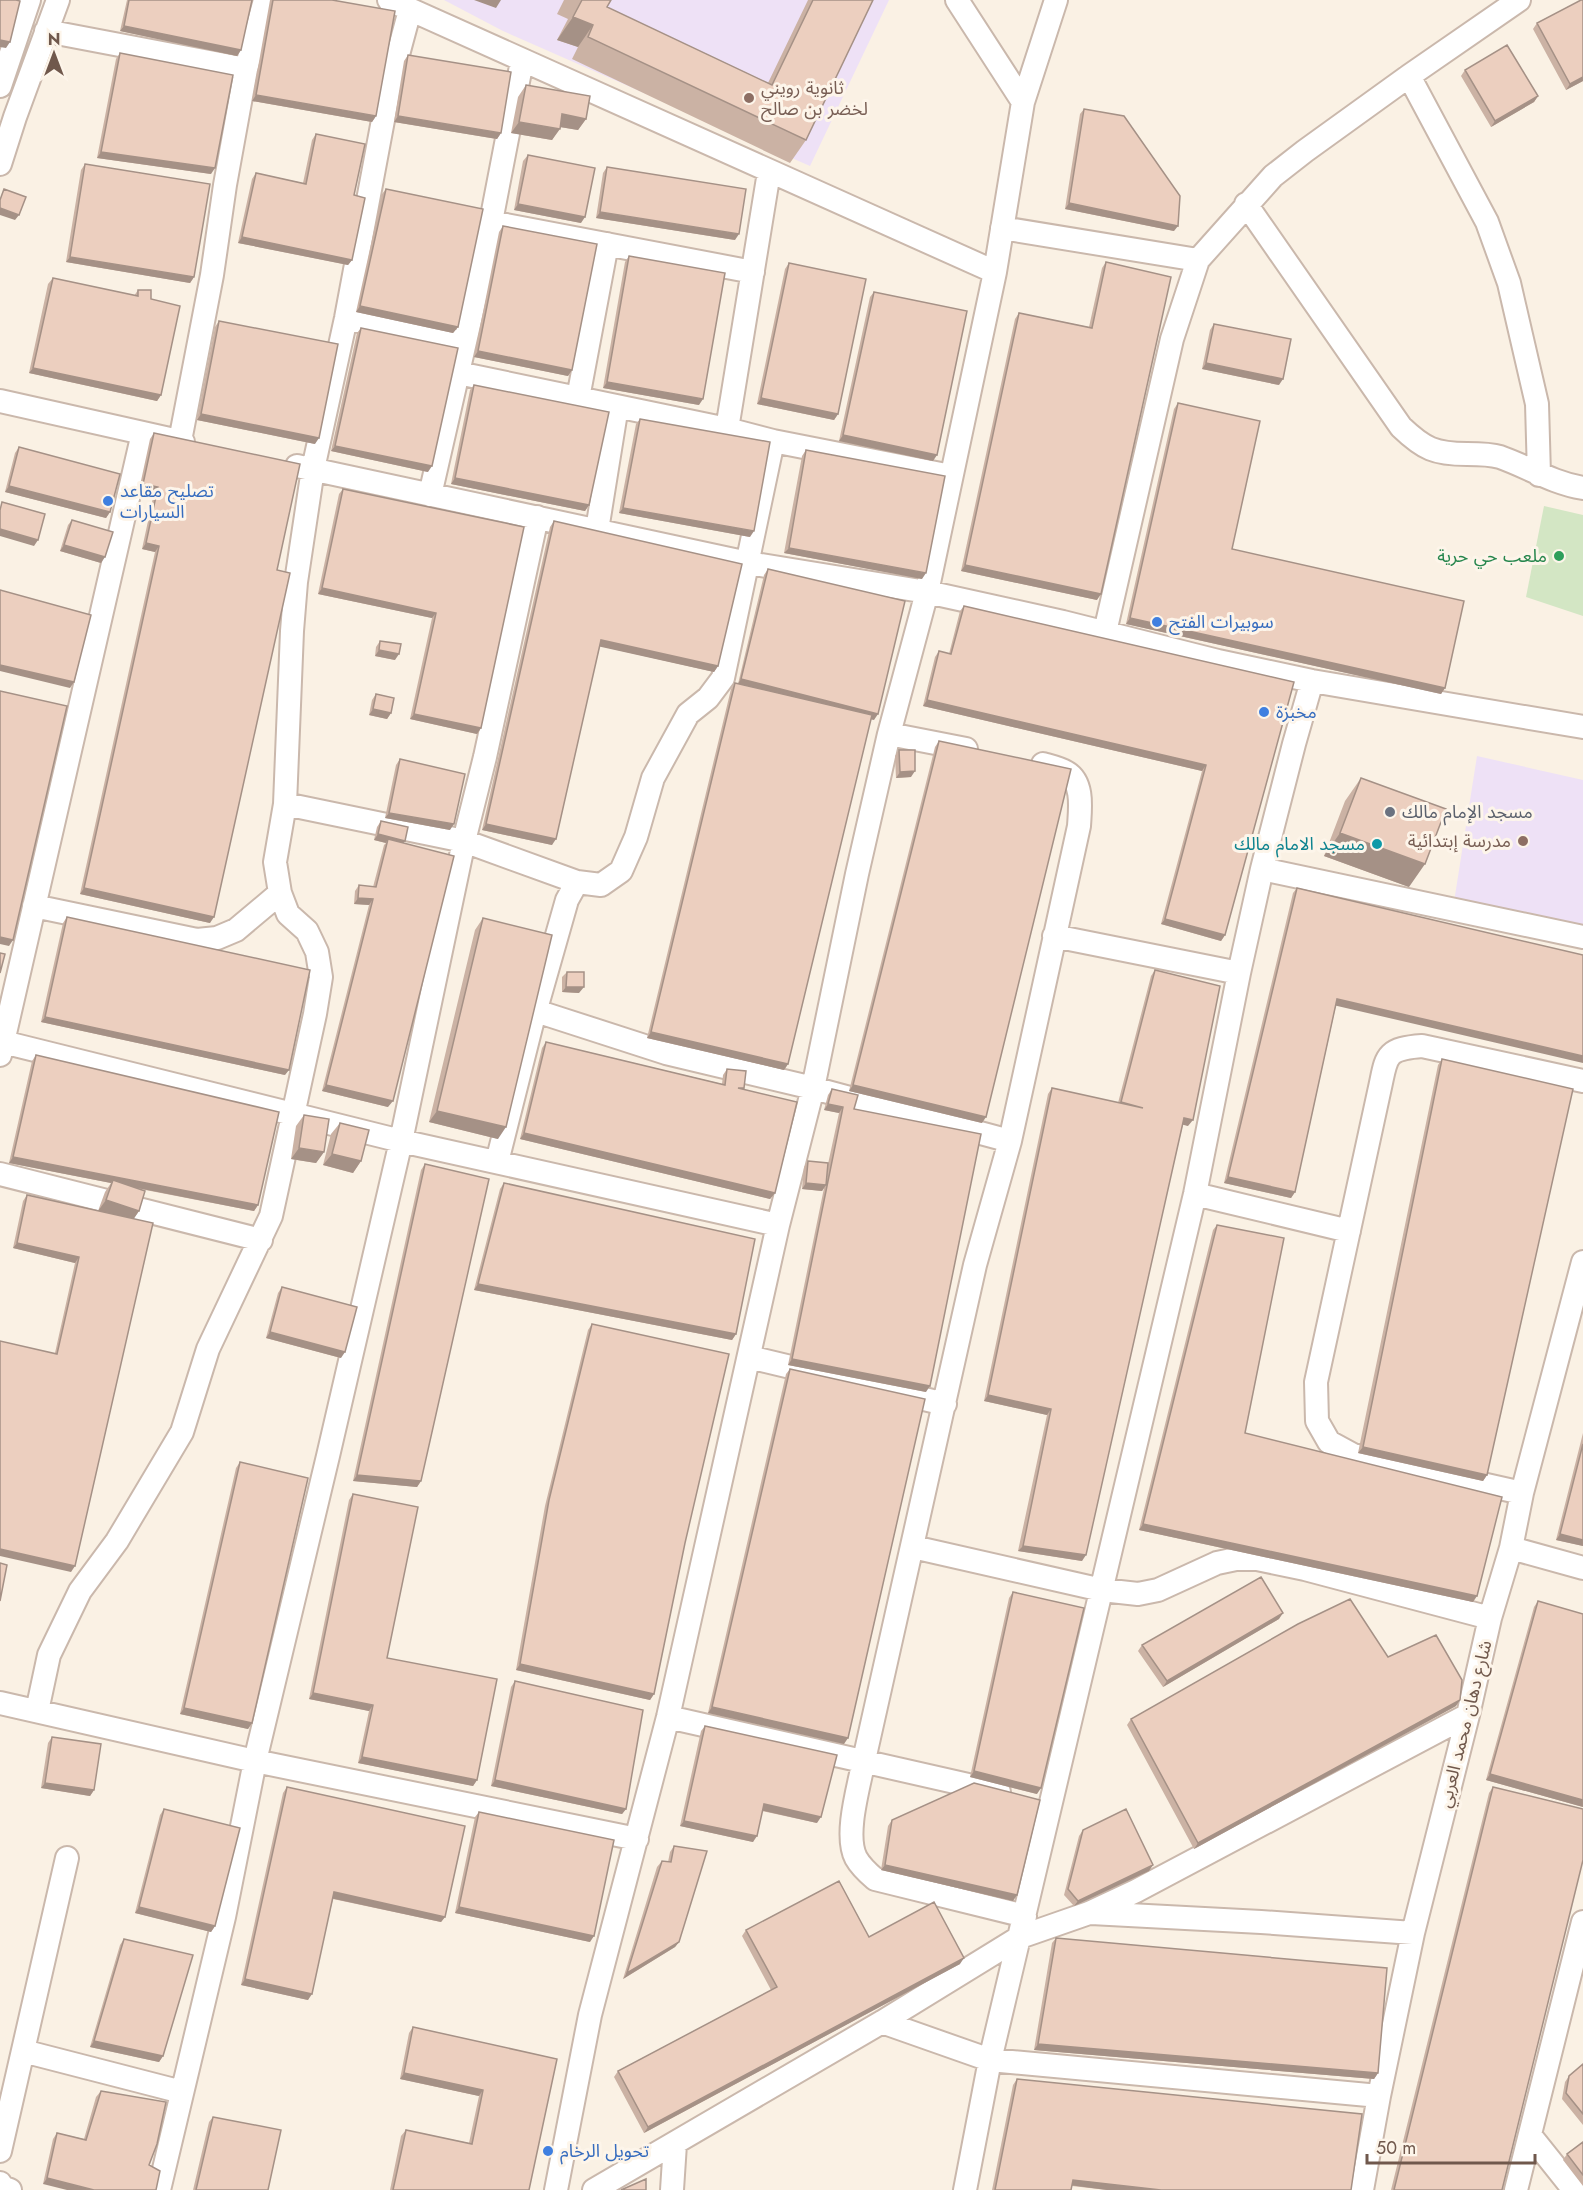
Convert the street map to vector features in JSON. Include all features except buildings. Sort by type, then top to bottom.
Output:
[{"type":"street","points":[[0,86],[28,0]]},
{"type":"street","points":[[0,164],[58,0]]},
{"type":"street","points":[[0,401],[190,444],[225,185],[246,69],[265,0]]},
{"type":"street","points":[[389,0],[995,272]]},
{"type":"street","points":[[957,0],[1023,102]]},
{"type":"street","points":[[556,2190],[590,2015],[668,1717],[778,1225],[813,1088],[857,874],[889,734],[927,592],[995,272],[1023,102],[1056,0]]},
{"type":"street","points":[[1105,632],[1172,339],[1198,260],[1273,176],[1516,1]]},
{"type":"street","points":[[37,1711],[49,1655],[80,1591],[117,1541],[182,1432],[208,1349],[271,1216],[321,977],[317,952],[307,931],[288,914],[280,893],[275,862],[285,804],[292,632],[305,516],[346,318],[389,88],[410,10]]},
{"type":"street","points":[[46,32],[246,69]]},
{"type":"street","points":[[430,495],[458,373],[522,61]]},
{"type":"street","points":[[1409,76],[1487,222],[1509,283],[1537,404],[1539,475]]},
{"type":"street","points":[[727,429],[769,172]]},
{"type":"street","points":[[1246,204],[1401,427],[1417,442],[1426,448],[1440,452],[1498,457],[1539,475],[1583,488]]},
{"type":"street","points":[[490,222],[753,272]]},
{"type":"street","points":[[1002,228],[1198,260]]},
{"type":"street","points":[[578,398],[607,244]]},
{"type":"street","points":[[346,318],[464,343]]},
{"type":"street","points":[[458,373],[727,429],[773,441],[951,476]]},
{"type":"street","points":[[597,530],[617,406]]},
{"type":"street","points":[[143,433],[2,1048],[400,1141],[778,1225]]},
{"type":"street","points":[[285,804],[464,841],[577,882],[601,885],[621,871],[636,837],[652,778],[688,714],[708,698],[723,678],[773,441]]},
{"type":"street","points":[[278,462],[748,564],[927,592],[1312,681],[1583,727]]},
{"type":"street","points":[[159,2190],[224,1917],[255,1761],[400,1141],[464,841],[485,757],[537,517]]},
{"type":"street","points":[[964,2190],[990,2060],[1195,1194],[1262,869],[1312,681]]},
{"type":"street","points":[[889,734],[982,752]]},
{"type":"street","points":[[1017,759],[1040,763],[1066,772],[1077,786],[1081,802],[1079,826],[1010,1141],[975,1265],[864,1760],[852,1825],[852,1847],[862,1868],[875,1879],[1022,1927]]},
{"type":"street","points":[[1262,869],[1583,937]]},
{"type":"street","points":[[497,1162],[567,900],[577,882]]},
{"type":"street","points":[[34,906],[197,940],[217,938],[236,930],[280,893]]},
{"type":"street","points":[[1054,936],[1239,973]]},
{"type":"street","points":[[536,1011],[666,1053],[813,1088],[1010,1141]]},
{"type":"street","points":[[1522,1493],[1353,1455],[1329,1442],[1317,1421],[1316,1382],[1386,1061],[1392,1053],[1403,1048],[1422,1046],[1583,1081]]},
{"type":"street","points":[[0,1174],[261,1240]]},
{"type":"street","points":[[1195,1194],[1349,1231]]},
{"type":"street","name":"شارع دهان محمد العربي","points":[[1362,2190],[1413,1932],[1490,1618],[1511,1548],[1522,1493],[1583,1262]]},
{"type":"street","points":[[748,1358],[945,1404]]},
{"type":"street","points":[[913,1547],[1102,1590],[1138,1594],[1158,1590],[1217,1563],[1257,1558],[1490,1618]]},
{"type":"street","points":[[1511,1548],[1583,1568]]},
{"type":"street","points":[[0,1703],[255,1761],[637,1839]]},
{"type":"street","points":[[594,2190],[882,2022],[1022,1927],[1089,1913],[1333,1788],[1468,1715]]},
{"type":"street","points":[[668,1717],[864,1760],[1050,1805]]},
{"type":"street","points":[[0,2151],[67,1858]]},
{"type":"street","points":[[1089,1913],[1413,1932]]},
{"type":"street","points":[[1516,2190],[1577,1977],[1583,1922]]},
{"type":"street","points":[[882,2022],[990,2060],[1379,2096]]},
{"type":"street","points":[[23,2051],[182,2092]]},
{"type":"street","points":[[1530,2135],[1575,2190]]},
{"type":"street","points":[[672,2190],[675,2144]]},
{"type":"street","points":[[0,2183],[2,2187],[10,2190]]},
{"type":"shaded area","name":"ثانوية رويني لخضر بن صالح","points":[[444,0],[889,0],[810,166],[503,31]]},
{"type":"shaded area","name":"مدرسة إبتدائية","points":[[1477,756],[1583,780],[1583,931],[1454,902]]},
{"type":"green space","name":"ملعب حي حرية","points":[[1544,506],[1583,515],[1583,616],[1526,597]]},
{"type":"place","name":"ثانوية رويني لخضر بن صالح","points":[[749,98]]},
{"type":"place","name":"تصليح مقاعد السيارات","points":[[108,501]]},
{"type":"place","name":"ملعب حي حرية","points":[[1559,556]]},
{"type":"place","name":"سوبيرات الفتح","points":[[1157,622]]},
{"type":"place","name":"مخبزة","points":[[1264,712]]},
{"type":"place","name":"مسجد الإمام مالك","points":[[1390,812]]},
{"type":"place","name":"مدرسة إبتدائية","points":[[1523,841]]},
{"type":"place","name":"مسجد الامام مالك","points":[[1377,844]]},
{"type":"place","name":"تحويل الرخام","points":[[548,2151]]}]
